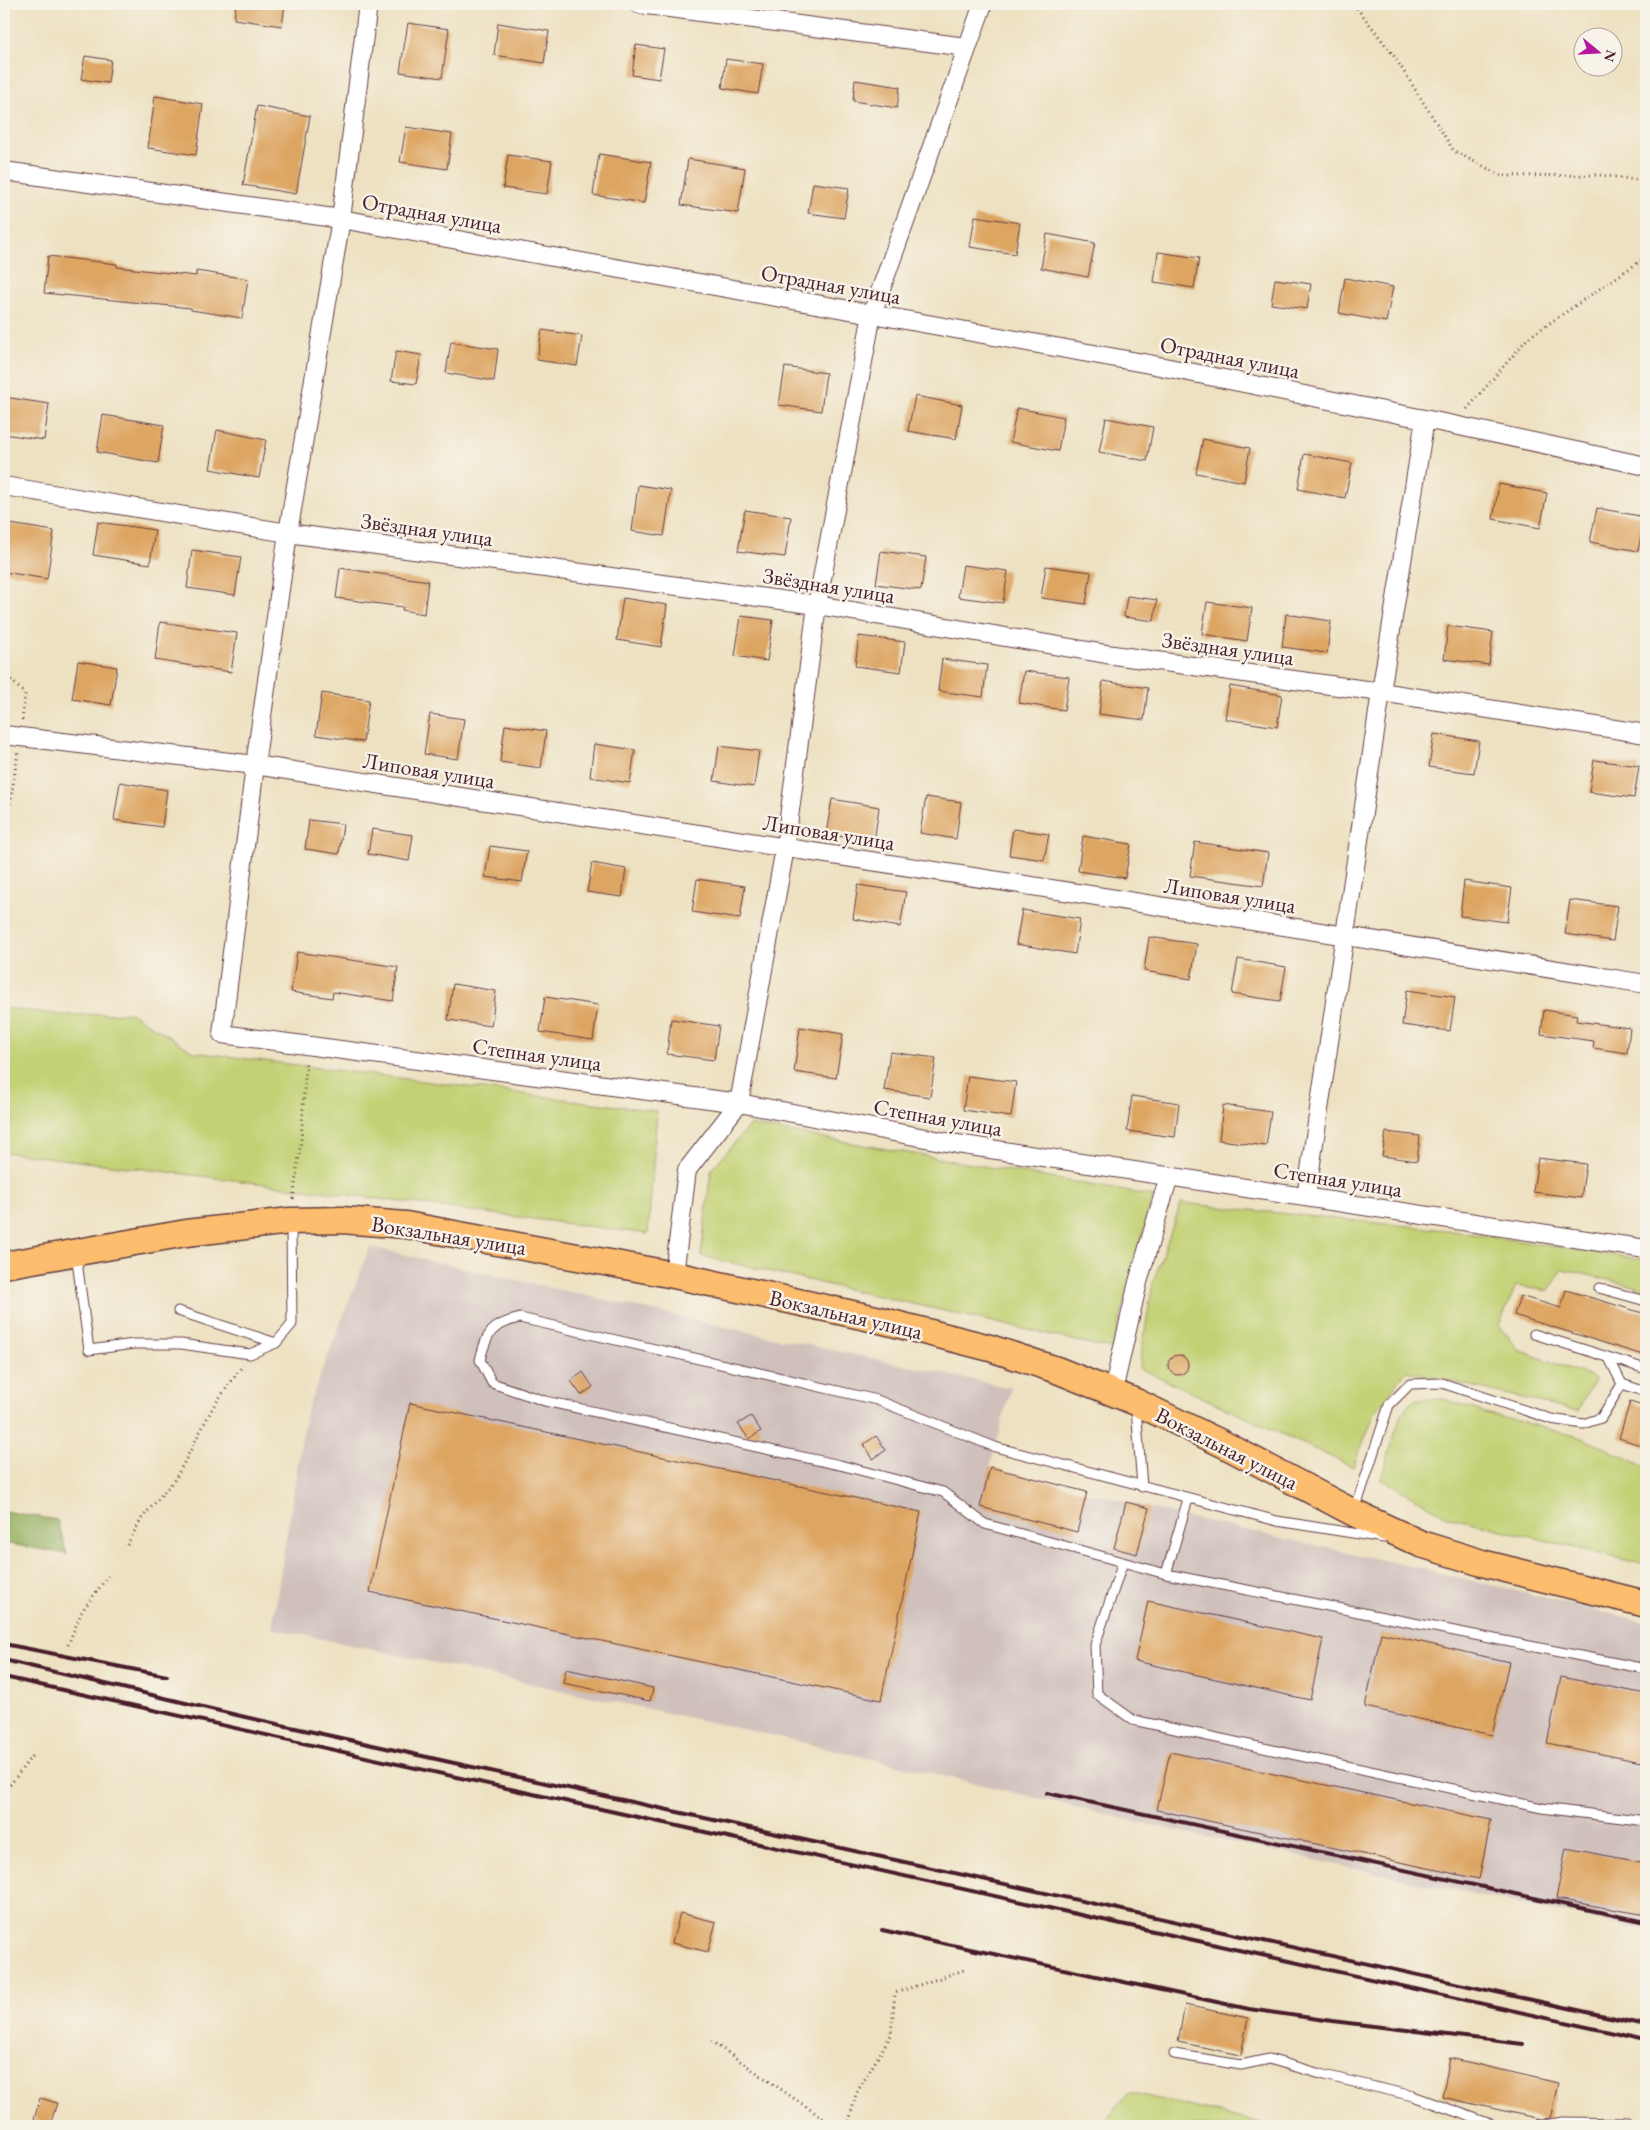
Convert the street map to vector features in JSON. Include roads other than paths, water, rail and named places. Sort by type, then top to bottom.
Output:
[{"type":"main road","name":"Вокзальная улица","points":[[4,1265],[186,1233],[290,1221],[342,1220],[406,1225],[674,1275],[880,1320],[990,1348],[1057,1370],[1124,1397],[1225,1445],[1354,1513],[1421,1544],[1482,1563],[1646,1604]]},
{"type":"street","points":[[255,765],[288,533],[341,220],[368,4]]},
{"type":"street","points":[[639,4],[966,47]]},
{"type":"street","points":[[674,1275],[687,1170],[739,1103],[785,848],[817,604],[872,314],[966,47],[983,4]]},
{"type":"street","name":"Отрадная улица","points":[[4,171],[341,220],[872,314],[1150,364],[1425,419],[1646,466]]},
{"type":"street","points":[[1306,1197],[1380,692],[1425,419]]},
{"type":"street","name":"Звёздная улица","points":[[4,486],[288,533],[817,604],[1106,654],[1380,692],[1646,734]]},
{"type":"street","name":"Липовая улица","points":[[4,736],[255,765],[1110,898],[1646,984]]},
{"type":"street","name":"Степная улица","points":[[255,765],[222,1034],[739,1103],[957,1144],[1646,1249]]},
{"type":"street","points":[[1124,1397],[1138,1282],[1169,1176]]},
{"type":"lane","points":[[75,1254],[89,1350],[134,1344],[180,1344],[250,1354],[276,1343],[292,1324],[290,1221]]},
{"type":"lane","points":[[1599,1288],[1646,1302]]},
{"type":"lane","points":[[178,1311],[276,1343]]},
{"type":"lane","points":[[1421,1544],[1277,1521],[1188,1499],[995,1448],[877,1400],[520,1318],[502,1323],[486,1338],[480,1360],[492,1383],[545,1401],[840,1465],[943,1492],[984,1524],[1166,1574],[1646,1669]]},
{"type":"lane","points":[[1534,1334],[1646,1369]]},
{"type":"lane","points":[[1609,1358],[1622,1384],[1646,1392]]},
{"type":"lane","points":[[1354,1513],[1389,1405],[1410,1384],[1442,1383],[1551,1419],[1583,1424],[1601,1418],[1622,1384]]},
{"type":"lane","points":[[1124,1397],[1142,1487]]},
{"type":"lane","points":[[1166,1574],[1188,1499]]},
{"type":"lane","points":[[1123,1562],[1095,1645],[1097,1694],[1133,1720],[1542,1808],[1646,1821]]},
{"type":"lane","points":[[1174,2054],[1240,2065],[1270,2059],[1324,2075],[1413,2096],[1496,2126]]},
{"type":"lane","points":[[1536,2126],[1564,2122],[1628,2123],[1631,2126]]},
{"type":"railway","points":[[4,1644],[167,1676]]},
{"type":"railway","points":[[4,1660],[245,1717],[1646,2025]]},
{"type":"railway","points":[[4,1677],[1646,2040]]},
{"type":"railway","points":[[1047,1793],[1646,1922]]},
{"type":"railway","points":[[882,1930],[1249,2009],[1523,2044]]}]
